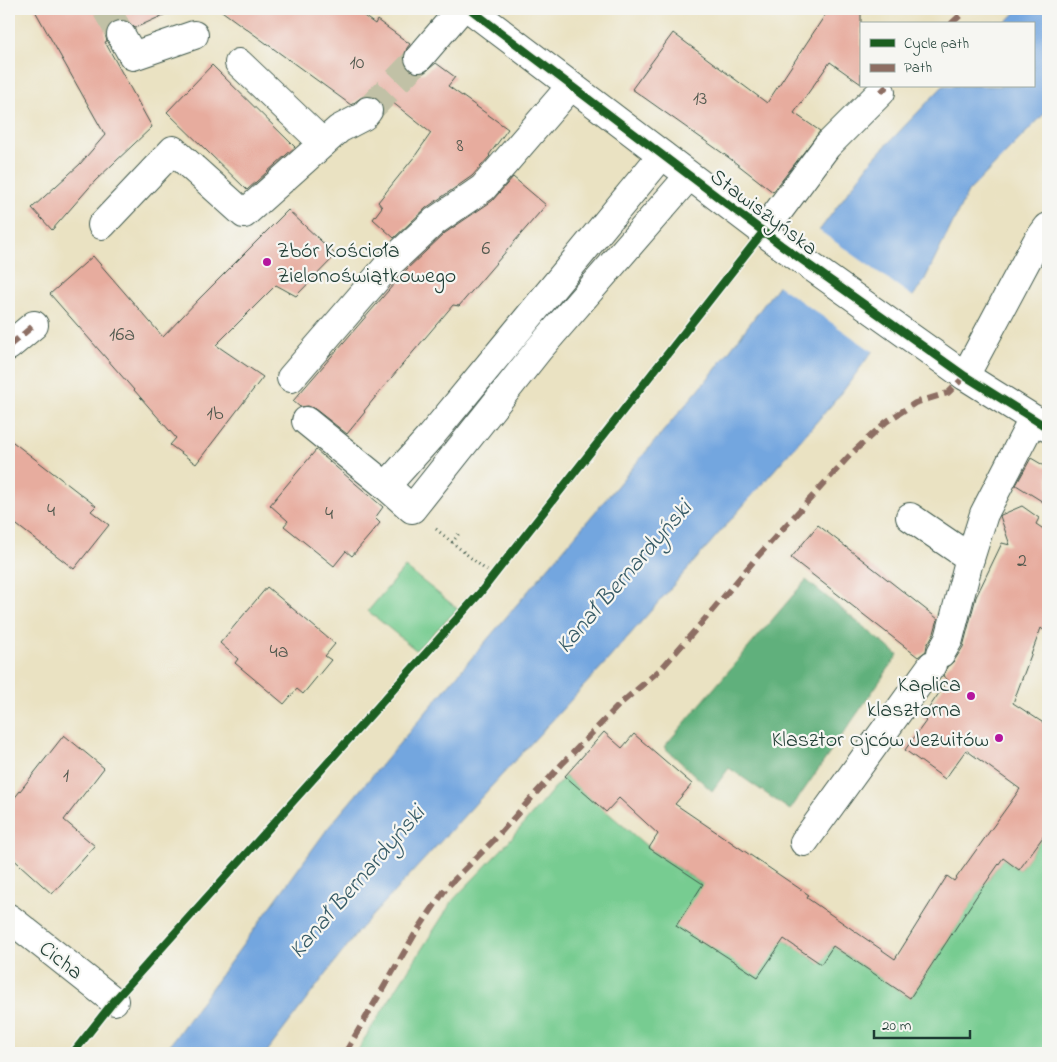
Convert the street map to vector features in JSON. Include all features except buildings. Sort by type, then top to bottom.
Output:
[{"type":"street","points":[[419,58],[476,11]]},
{"type":"street","name":"Stawiszyńska","points":[[476,11],[767,235],[966,376],[1040,424]]},
{"type":"street","points":[[121,35],[133,56],[194,35]]},
{"type":"street","points":[[239,63],[322,143]]},
{"type":"street","points":[[291,378],[392,262],[435,221],[482,188],[571,86]]},
{"type":"street","points":[[767,235],[827,146],[881,92]]},
{"type":"street","points":[[102,225],[173,150],[244,214],[322,143],[339,129],[364,116],[368,111]]},
{"type":"street","points":[[386,486],[430,437],[662,155]]},
{"type":"street","points":[[306,421],[412,509],[539,349],[689,176]]},
{"type":"street","points":[[966,376],[1036,243],[1048,227]]},
{"type":"street","points":[[9,346],[34,325]]},
{"type":"street","points":[[804,842],[937,659],[949,639],[970,558],[984,514],[1011,463],[1040,424]]},
{"type":"street","points":[[910,517],[970,558]]},
{"type":"street","name":"Cicha","points":[[9,918],[114,1001]]},
{"type":"path","points":[[412,509],[493,576]]},
{"type":"path","points":[[452,542],[460,532]]},
{"type":"green space","points":[[405,567],[458,609],[416,650],[368,611]]},
{"type":"green space","points":[[806,580],[898,655],[790,810],[729,768],[712,791],[664,747]]},
{"type":"green space","points":[[565,776],[649,848],[820,964],[833,946],[910,998],[1003,858],[1019,870],[1048,830],[1048,1053],[357,1053],[453,900],[502,849]]},
{"type":"water","name":"Kanał Bernardyński","points":[[1019,9],[1048,9],[1048,110],[968,192],[924,281],[841,394],[606,662],[360,929],[266,1053],[164,1053],[328,828],[715,370],[872,160],[941,88],[1034,88],[1034,22],[1006,22]]},
{"type":"pier","points":[[817,229],[915,298],[875,353],[776,284]]},
{"type":"tunnel","points":[[106,9],[121,35]]},
{"type":"tunnel","points":[[368,111],[419,58]]},
{"type":"marked path","points":[[953,22],[967,9]]},
{"type":"marked path","points":[[881,92],[885,88]]},
{"type":"marked path","points":[[9,346],[34,325]]},
{"type":"marked path","points":[[345,1053],[415,934],[447,887],[493,841],[562,764],[620,704],[662,668],[758,556],[851,454],[886,422],[915,403],[948,393],[965,376]]},
{"type":"cycle path","points":[[470,9],[781,245],[965,376],[1048,428]]},
{"type":"cycle path","points":[[73,1053],[114,1001],[480,593],[763,232]]},
{"type":"place","name":"Zbór Kościoła Zielonoświątkowego","points":[[267,262]]},
{"type":"place","name":"Kaplica klasztorna","points":[[971,696]]},
{"type":"place","name":"Klasztor Ojców Jezuitów","points":[[999,738]]}]
